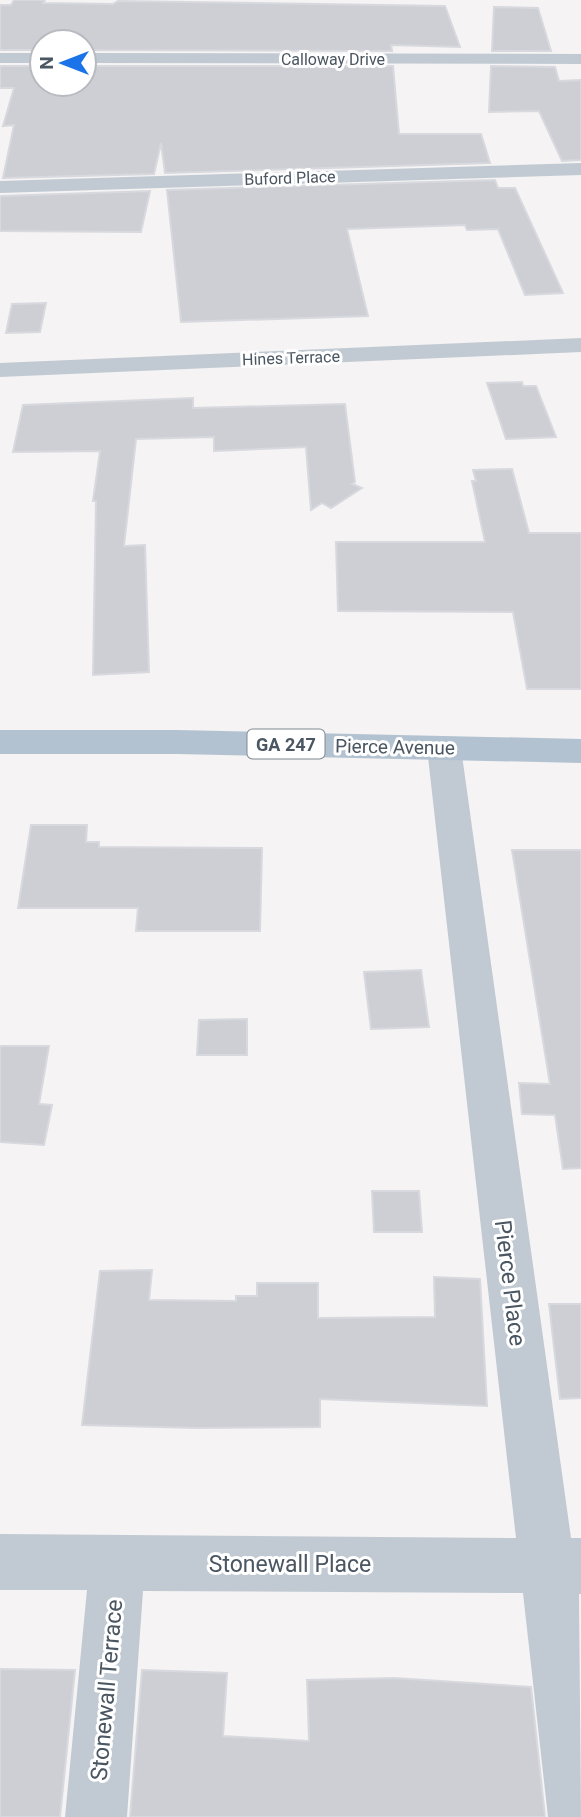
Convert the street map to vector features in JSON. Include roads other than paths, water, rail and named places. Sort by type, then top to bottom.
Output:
[{"type":"main road","name":"Pierce Avenue","points":[[1,745],[177,742],[581,751]]},
{"type":"street","points":[[0,58],[28,58]]},
{"type":"street","name":"Calloway Drive","points":[[98,58],[581,60]]},
{"type":"street","name":"Buford Place","points":[[0,187],[581,169]]},
{"type":"street","name":"Hines Terrace","points":[[0,370],[581,345]]},
{"type":"street","name":"Pierce Place","points":[[444,748],[563,1565],[579,1817]]},
{"type":"street","name":"Stonewall Place","points":[[0,1562],[563,1565]]},
{"type":"street","name":"Stonewall Terrace","points":[[96,1817],[117,1563]]}]
